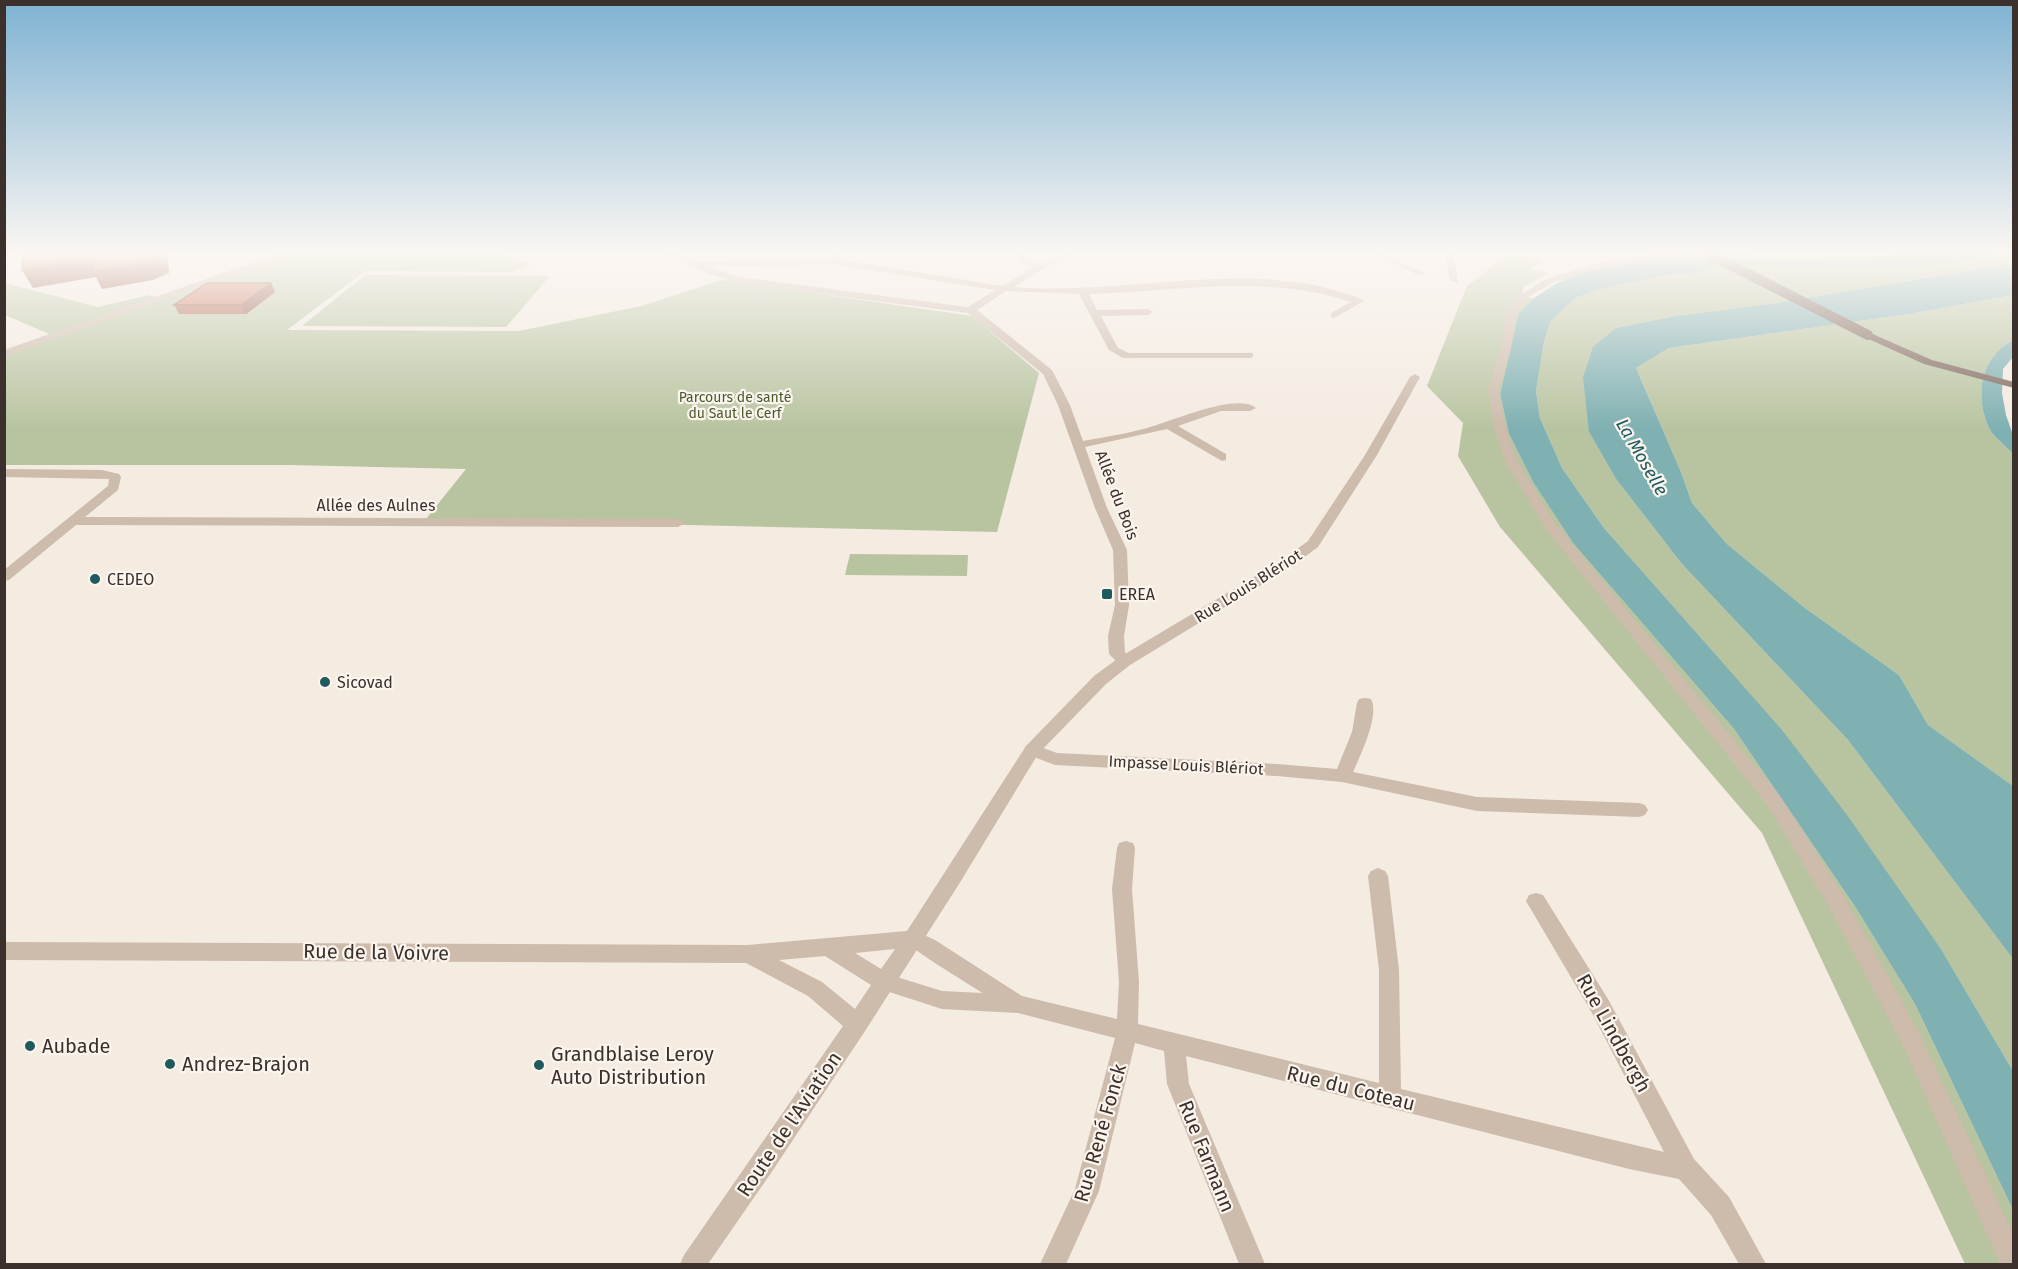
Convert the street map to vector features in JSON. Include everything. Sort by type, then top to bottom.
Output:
[{"type":"main road","points":[[1820,310],[1928,362],[2012,384]]},
{"type":"street","points":[[4,354],[128,310]]},
{"type":"street","name":"Allée du Bois","points":[[971,310],[977,313],[1048,372],[1064,405],[1101,508],[1120,550],[1122,605],[1116,636],[1117,654],[1125,661]]},
{"type":"street","points":[[1093,310],[1114,350],[1127,356],[1249,355]]},
{"type":"street","points":[[1334,315],[1343,310]]},
{"type":"street","points":[[1512,310],[1506,349],[1493,391],[1500,428],[1511,461],[1551,526],[1774,801],[1832,894],[1912,1041],[2013,1264]]},
{"type":"street","points":[[1094,313],[1148,312]]},
{"type":"street","name":"Rue Louis Blériot","points":[[913,939],[1032,750],[1100,680],[1125,661],[1286,564],[1313,544],[1371,455],[1415,377]]},
{"type":"street","name":"Allée du Bois","points":[[1079,446],[1170,426],[1196,414],[1220,408],[1250,408]]},
{"type":"street","points":[[1170,426],[1222,457]]},
{"type":"street","points":[[4,473],[102,474],[115,477],[114,486],[75,521],[4,577]]},
{"type":"street","name":"Allée des Aulnes","points":[[75,521],[678,523]]},
{"type":"street","points":[[1342,776],[1355,750],[1364,724],[1365,703]]},
{"type":"street","name":"Impasse Louis Blériot","points":[[1032,750],[1055,759],[1277,770],[1342,776],[1477,804],[1639,810]]},
{"type":"street","name":"Rue René Fonck","points":[[1053,1264],[1087,1191],[1126,1032],[1129,982],[1122,889],[1126,848]]},
{"type":"street","points":[[1378,876],[1389,970],[1390,1098]]},
{"type":"street","name":"Rue Lindbergh","points":[[1536,901],[1600,1005],[1685,1168],[1720,1206],[1753,1264]]},
{"type":"street","name":"Rue de la Voivre","points":[[6,953],[748,954],[913,939]]},
{"type":"street","name":"Route de l'Aviation","points":[[693,1264],[763,1165],[913,939]]},
{"type":"street","name":"Rue du Coteau","points":[[913,939],[928,946],[1018,1004]]},
{"type":"street","points":[[830,948],[884,981]]},
{"type":"street","name":"Rue de la Voivre","points":[[748,954],[815,989],[857,1024]]},
{"type":"street","name":"Rue du Coteau","points":[[884,981],[942,1000],[1018,1004],[1629,1157],[1685,1168]]},
{"type":"street","name":"Rue Farmann","points":[[1174,1044],[1178,1084],[1251,1264]]},
{"type":"green space","name":"Parcours de santé du Saut le Cerf","points":[[5,310],[313,310],[287,330],[519,331],[620,310],[932,310],[972,316],[1039,373],[997,532],[426,519],[466,469],[289,465],[5,465],[5,355],[54,336],[5,315]]},
{"type":"green space","points":[[321,310],[520,310],[506,327],[302,326]]},
{"type":"green space","points":[[1457,310],[1522,310],[1500,394],[1509,434],[1533,482],[1573,543],[1734,729],[1856,908],[1915,1004],[2013,1210],[2013,1264],[1965,1264],[1762,833],[1500,527],[1458,456],[1463,423],[1427,386]]},
{"type":"green space","points":[[1562,310],[1720,310],[1675,316],[1616,328],[1589,432],[1616,479],[1682,564],[1848,740],[2013,959],[2013,1071],[1941,949],[1782,731],[1604,528],[1562,468],[1540,418],[1536,391],[1544,342],[1550,322]]},
{"type":"green space","points":[[1930,310],[2013,310],[2013,340],[2002,347],[1988,366],[1984,377],[1982,401],[1990,430],[2013,454],[2013,786],[1928,725],[1899,675],[1805,608],[1727,544],[1692,503],[1636,368],[1669,348]]},
{"type":"green space","points":[[850,554],[968,555],[967,576],[845,575]]},
{"type":"water","points":[[1522,310],[1562,310],[1550,322],[1544,342],[1536,391],[1540,418],[1562,468],[1604,528],[1782,730],[1847,815],[1941,949],[2013,1071],[2013,1210],[1915,1004],[1856,908],[1734,729],[1573,543],[1533,482],[1509,434],[1500,394],[1519,313]]},
{"type":"water","name":"La Moselle","points":[[1720,310],[1930,310],[1669,348],[1636,368],[1692,503],[1727,544],[1805,608],[1899,675],[1928,725],[2013,786],[2013,959],[1848,740],[1682,564],[1616,479],[1589,432],[1583,377],[1593,347],[1616,328],[1675,316]]},
{"type":"water","points":[[2013,340],[2013,357],[2003,369],[2002,393],[2013,435],[2013,454],[1988,426],[1982,401],[1982,389],[1988,366],[1994,356]]},
{"type":"place","name":"CEDEO","points":[[95,579]]},
{"type":"place","name":"EREA","points":[[1107,594]]},
{"type":"place","name":"Sicovad","points":[[325,682]]},
{"type":"place","name":"Aubade","points":[[30,1046]]},
{"type":"place","name":"Andrez-Brajon","points":[[170,1064]]},
{"type":"place","name":"Grandblaise Leroy Auto Distribution","points":[[539,1065]]}]
